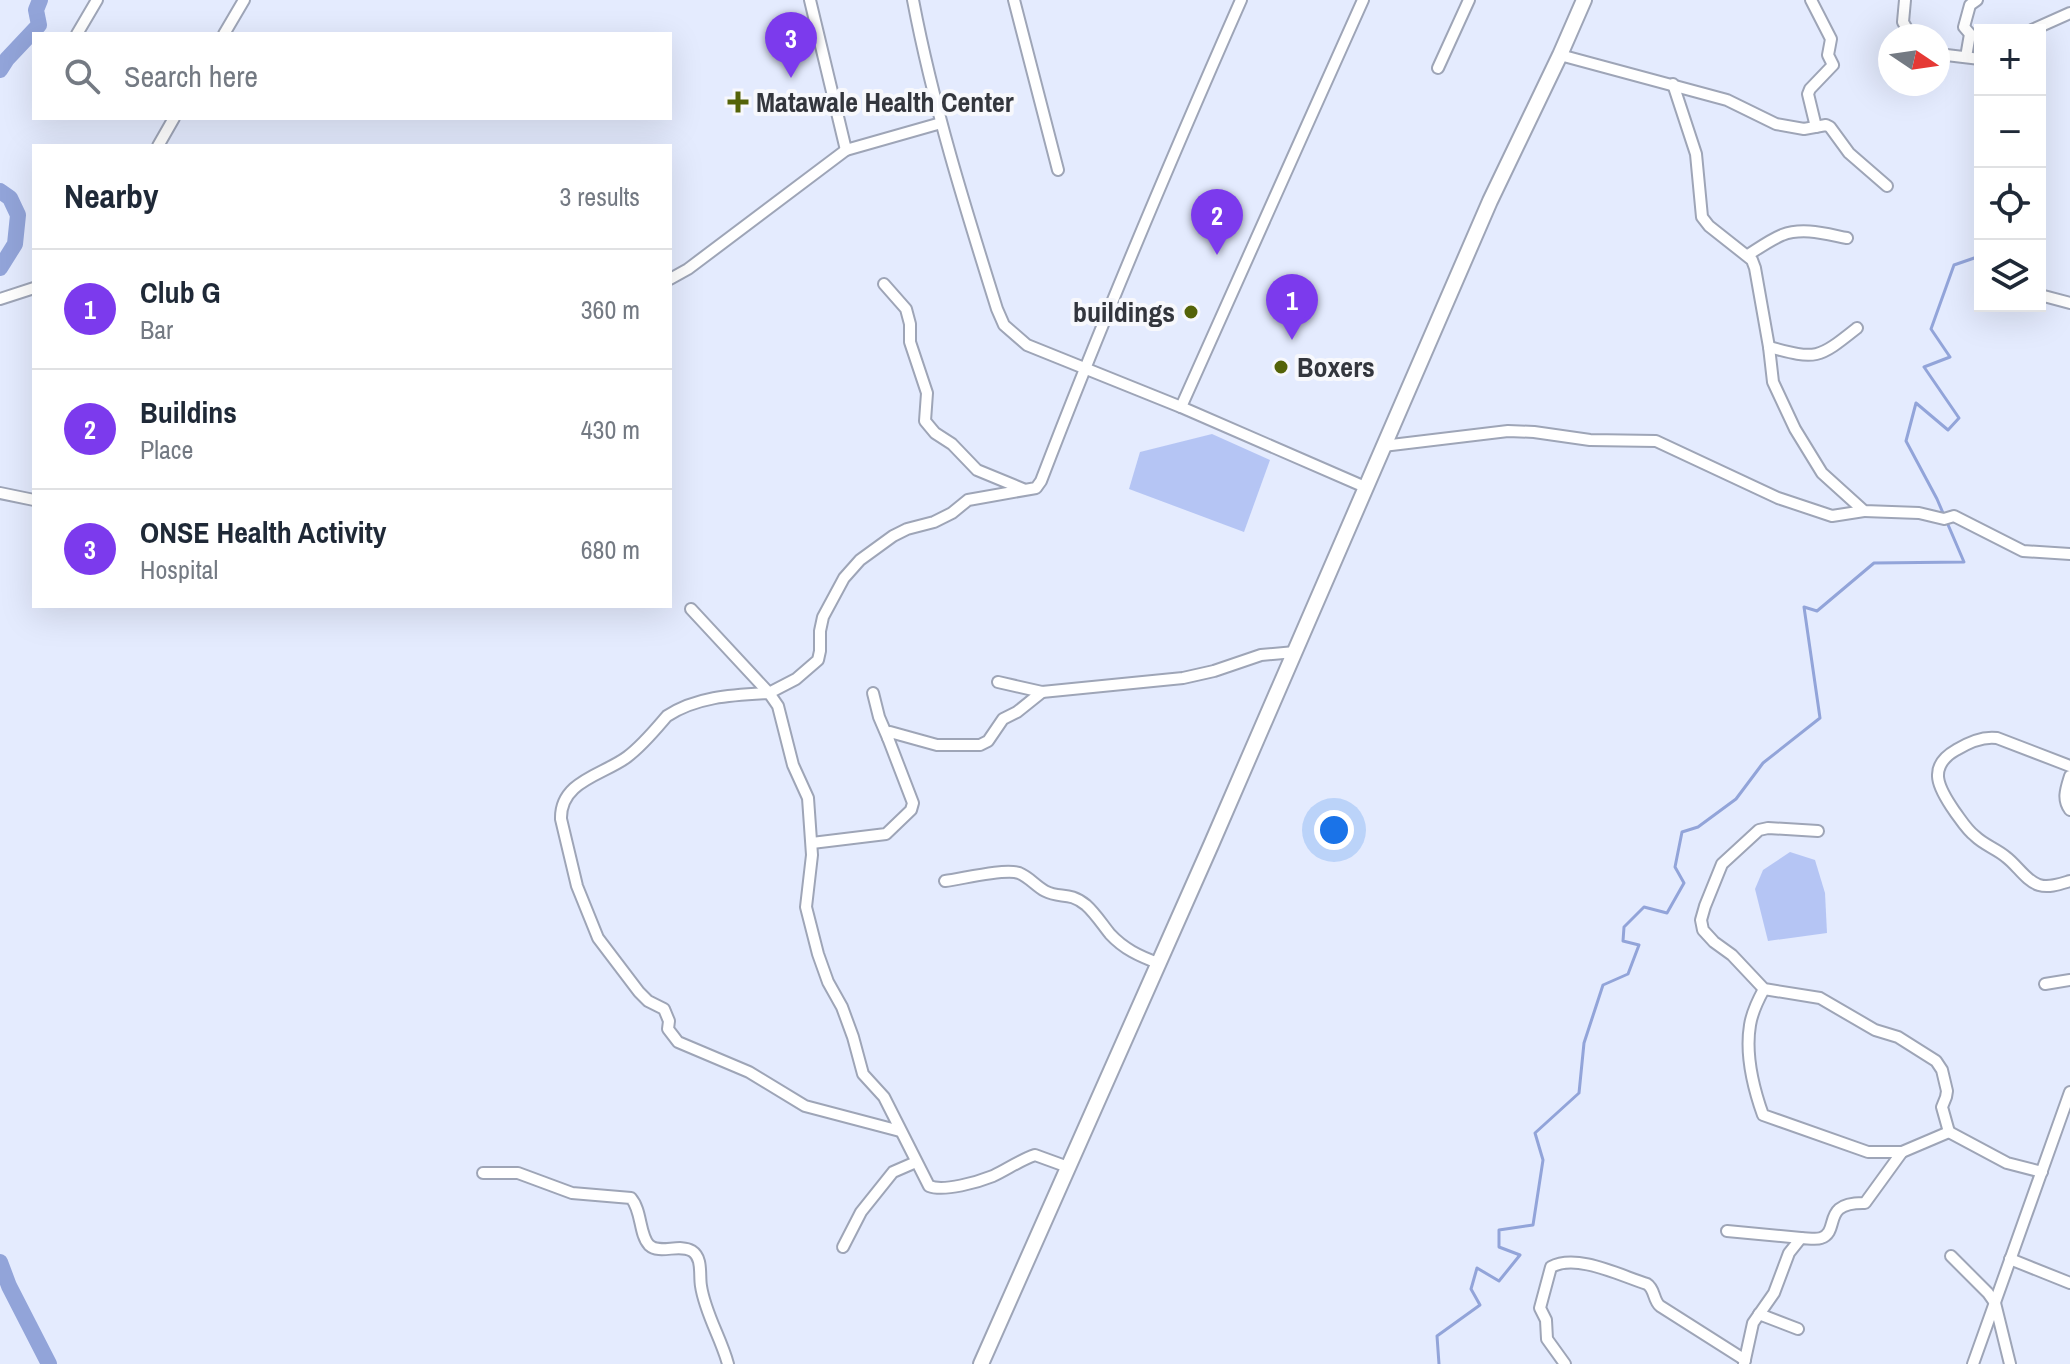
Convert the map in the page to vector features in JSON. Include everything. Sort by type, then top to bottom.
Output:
[{"type":"main road","points":[[981,1364],[1498,183],[1584,0]]},
{"type":"street","points":[[78,32],[97,0]]},
{"type":"street","points":[[225,32],[244,0]]},
{"type":"street","points":[[810,0],[846,150]]},
{"type":"street","points":[[913,0],[941,123],[1004,325],[1027,345],[1181,407],[1365,487]]},
{"type":"street","points":[[1014,0],[1058,170]]},
{"type":"street","points":[[900,1131],[805,1106],[749,1072],[678,1042],[668,1029],[669,1021],[664,1009],[639,992],[598,938],[577,886],[561,809],[569,793],[582,781],[626,758],[675,711],[722,696],[769,693],[796,679],[818,660],[823,617],[844,578],[860,560],[893,536],[934,522],[968,500],[1036,488],[1241,0]]},
{"type":"street","points":[[1181,407],[1363,0]]},
{"type":"street","points":[[1438,68],[1469,0]]},
{"type":"street","points":[[1811,0],[1831,39],[1828,55],[1833,65],[1808,94],[1816,127]]},
{"type":"street","points":[[1904,24],[1905,0]]},
{"type":"street","points":[[1966,57],[1970,34],[1964,27],[1970,5],[1977,0]]},
{"type":"street","points":[[2045,24],[2070,13]]},
{"type":"street","points":[[1560,55],[1727,100],[1776,124],[1804,129],[1826,125],[1849,153],[1887,186]]},
{"type":"street","points":[[1950,55],[1974,58]]},
{"type":"street","points":[[1673,84],[1696,154],[1702,217],[1748,255],[1755,268],[1773,382],[1795,429],[1822,473],[1864,511]]},
{"type":"street","points":[[159,144],[173,120]]},
{"type":"street","points":[[672,278],[846,150],[941,123]]},
{"type":"street","points":[[1748,255],[1781,235],[1794,231],[1847,238]]},
{"type":"street","points":[[884,284],[906,309],[910,342],[927,393],[925,421],[977,470],[1024,490]]},
{"type":"street","points":[[0,299],[32,289]]},
{"type":"street","points":[[2046,297],[2070,303]]},
{"type":"street","points":[[1769,347],[1794,354],[1817,355],[1857,328]]},
{"type":"street","points":[[1383,446],[1508,431],[1590,440],[1656,441],[1778,498],[1832,516],[1864,511],[1919,513],[1944,519],[1954,516],[2023,551],[2070,554]]},
{"type":"street","points":[[0,493],[32,500]]},
{"type":"street","points":[[691,609],[778,706],[793,765],[808,798],[812,843],[806,907],[818,954],[828,982],[842,1007],[863,1074],[884,1097],[929,1186],[961,1185],[992,1176],[1035,1155],[1068,1167]]},
{"type":"street","points":[[998,682],[1042,692],[1183,678],[1261,655],[1295,652]]},
{"type":"street","points":[[888,738],[894,732],[937,745],[980,745],[988,741],[1003,719],[1042,692]]},
{"type":"street","points":[[812,843],[886,834],[911,810],[913,803],[879,717],[873,693]]},
{"type":"street","points":[[2070,766],[1989,737],[1960,747],[1944,757],[1938,770],[1938,779],[1951,806],[1971,834],[2003,854],[2035,884],[2050,886],[2070,881]]},
{"type":"street","points":[[2070,776],[2065,796],[2070,810]]},
{"type":"street","points":[[1818,831],[1759,830],[1725,860],[1710,891],[1701,920],[1703,930],[1764,989],[1820,998],[1875,1030],[1898,1037],[1936,1061],[1942,1070],[1947,1091],[1942,1107],[1949,1132],[2007,1163],[2042,1172]]},
{"type":"street","points":[[945,881],[1007,872],[1023,875],[1046,892],[1076,899],[1127,949],[1158,963]]},
{"type":"street","points":[[2045,984],[2070,980]]},
{"type":"street","points":[[1764,989],[1755,1007],[1749,1042],[1754,1093],[1763,1115],[1868,1152],[1902,1152],[1949,1132]]},
{"type":"street","points":[[1973,1364],[2068,1106],[2070,1092]]},
{"type":"street","points":[[1727,1231],[1820,1238],[1829,1230],[1833,1216],[1840,1207],[1865,1203],[1902,1152]]},
{"type":"street","points":[[843,1247],[861,1212],[893,1172],[916,1162]]},
{"type":"street","points":[[483,1173],[518,1173],[572,1193],[631,1198],[636,1204],[650,1247],[683,1248],[696,1255],[703,1293],[728,1364]]},
{"type":"street","points":[[1565,1364],[1547,1339],[1546,1320],[1540,1305],[1554,1264],[1575,1262],[1647,1284],[1660,1306],[1745,1362],[1751,1328],[1774,1293],[1789,1253],[1801,1238]]},
{"type":"street","points":[[1951,1256],[1995,1303],[2010,1364]]},
{"type":"street","points":[[2010,1259],[2070,1283]]},
{"type":"street","points":[[1759,1314],[1798,1329]]},
{"type":"shaded area","points":[[1212,434],[1270,460],[1244,532],[1129,489],[1140,452]]},
{"type":"shaded area","points":[[1790,852],[1815,860],[1825,893],[1827,933],[1768,941],[1755,889],[1763,870]]},
{"type":"waterway","points":[[32,32],[39,25],[36,10],[40,0]]},
{"type":"waterway","points":[[0,70],[32,32]]},
{"type":"waterway","points":[[0,191],[10,198],[18,215],[15,244],[0,268]]},
{"type":"waterway","points":[[1439,1364],[1437,1336],[1480,1305],[1471,1289],[1477,1268],[1499,1281],[1520,1255],[1499,1247],[1499,1230],[1533,1225],[1543,1160],[1535,1133],[1579,1093],[1584,1043],[1603,985],[1628,974],[1639,945],[1623,941],[1624,927],[1644,907],[1667,913],[1684,883],[1675,867],[1682,832],[1698,827],[1736,799],[1763,763],[1820,718],[1804,607],[1817,611],[1874,563],[1964,562],[1937,499],[1906,441],[1916,403],[1948,430],[1959,418],[1924,367],[1950,357],[1931,329],[1954,265],[1974,258]]},
{"type":"waterway","points":[[0,1262],[49,1364]]},
{"type":"place","name":"ONSE Health Activity","points":[[791,78]]},
{"type":"place","name":"Matawale Health Center","points":[[738,102]]},
{"type":"place","name":"Buildins","points":[[1217,255]]},
{"type":"place","name":"buildings","points":[[1191,312]]},
{"type":"place","name":"Club G","points":[[1292,340]]},
{"type":"place","name":"Boxers","points":[[1281,367]]}]
